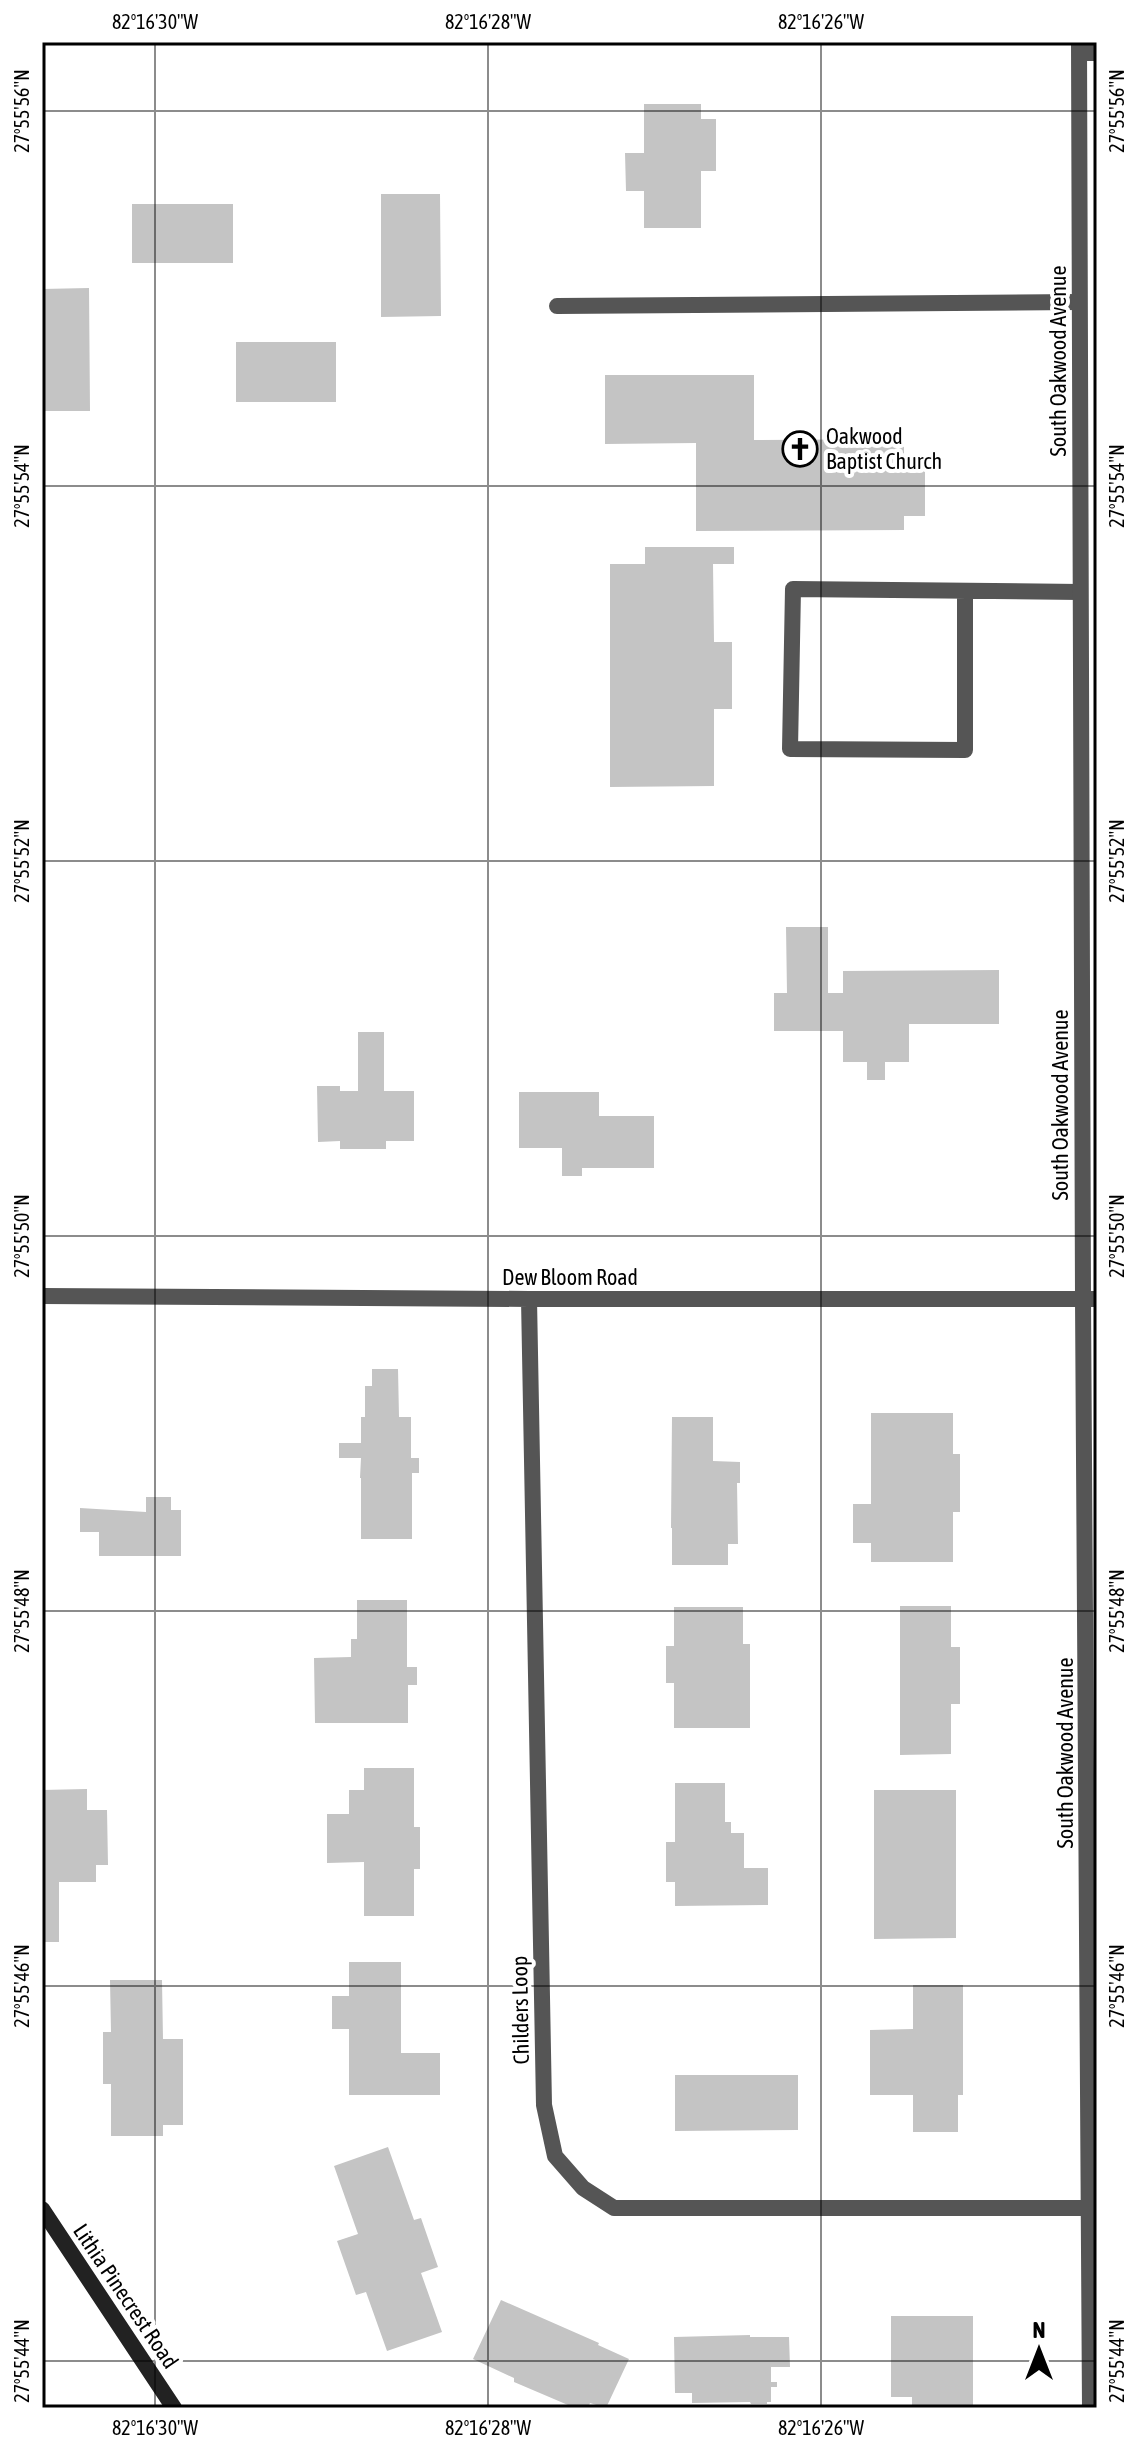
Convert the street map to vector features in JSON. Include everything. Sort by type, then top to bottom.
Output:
[{"type":"main road","name":"Lithia Pinecrest Road","points":[[42,2209],[174,2408]]},
{"type":"street","points":[[1079,47],[1097,53]]},
{"type":"street","name":"South Oakwood Avenue","points":[[1079,47],[1080,592],[1090,1299],[1094,2208],[1090,2408]]},
{"type":"street","points":[[557,306],[1079,302]]},
{"type":"street","points":[[965,591],[965,750],[790,749],[793,589],[1080,592]]},
{"type":"street","name":"Dew Bloom Road","points":[[42,1296],[1090,1299]]},
{"type":"street","name":"Childers Loop","points":[[529,1299],[544,2105],[555,2156],[583,2188],[614,2208],[1094,2208]]},
{"type":"building","points":[[644,104],[701,104],[701,119],[716,119],[716,171],[701,171],[701,228],[644,228],[644,191],[626,191],[625,153],[644,153]]},
{"type":"building","points":[[381,194],[440,194],[441,316],[381,317]]},
{"type":"building","points":[[132,204],[233,204],[233,263],[132,263]]},
{"type":"building","points":[[89,288],[90,411],[42,411],[42,289]]},
{"type":"building","points":[[236,342],[336,342],[336,402],[236,402]]},
{"type":"building","name":"Oakwood Baptist Church","points":[[605,375],[754,375],[754,440],[904,439],[904,454],[925,454],[925,516],[904,516],[904,530],[696,531],[696,443],[605,444]]},
{"type":"building","points":[[645,547],[734,547],[734,564],[713,564],[714,642],[732,642],[732,709],[714,709],[714,786],[610,787],[610,564],[645,564]]},
{"type":"building","points":[[786,927],[828,927],[828,993],[843,993],[843,971],[999,970],[999,1024],[909,1024],[909,1062],[885,1062],[885,1080],[867,1080],[867,1062],[843,1062],[843,1031],[774,1031],[774,993],[787,993]]},
{"type":"building","points":[[358,1032],[384,1032],[384,1091],[414,1091],[414,1141],[386,1141],[386,1149],[340,1149],[340,1141],[318,1142],[317,1086],[340,1086],[340,1091],[358,1091]]},
{"type":"building","points":[[519,1092],[599,1092],[599,1116],[654,1116],[654,1168],[582,1168],[582,1176],[562,1176],[562,1148],[519,1148]]},
{"type":"building","points":[[372,1369],[398,1369],[399,1417],[411,1417],[411,1458],[419,1458],[419,1473],[412,1473],[412,1539],[361,1539],[361,1458],[339,1458],[339,1443],[361,1443],[365,1386],[372,1386]]},
{"type":"building","points":[[871,1413],[953,1413],[953,1454],[960,1454],[960,1512],[953,1512],[953,1562],[871,1562],[871,1543],[853,1543],[853,1504],[871,1504]]},
{"type":"building","points":[[672,1417],[713,1417],[713,1461],[740,1462],[740,1483],[737,1483],[738,1544],[728,1544],[728,1565],[672,1565]]},
{"type":"building","points":[[146,1497],[171,1497],[171,1510],[181,1510],[181,1556],[99,1556],[99,1532],[80,1532],[80,1508],[146,1512]]},
{"type":"building","points":[[357,1600],[407,1600],[407,1667],[417,1667],[417,1685],[408,1685],[408,1723],[315,1723],[314,1658],[351,1657],[351,1639],[357,1639]]},
{"type":"building","points":[[900,1606],[951,1606],[951,1647],[960,1647],[960,1704],[951,1704],[951,1754],[900,1755]]},
{"type":"building","points":[[674,1607],[743,1607],[743,1644],[750,1644],[750,1728],[674,1728],[674,1683],[666,1683],[666,1646],[674,1646]]},
{"type":"building","points":[[364,1768],[414,1768],[414,1827],[420,1827],[420,1869],[414,1869],[414,1916],[364,1916],[364,1862],[327,1863],[327,1814],[349,1814],[349,1790],[364,1790]]},
{"type":"building","points":[[675,1783],[725,1783],[725,1822],[731,1822],[731,1833],[744,1833],[744,1868],[768,1868],[768,1905],[675,1906],[675,1882],[666,1882],[666,1842],[675,1842]]},
{"type":"building","points":[[87,1789],[87,1810],[107,1810],[108,1865],[96,1865],[96,1882],[59,1882],[59,1942],[42,1942],[42,1790]]},
{"type":"building","points":[[874,1790],[956,1790],[956,1938],[874,1939]]},
{"type":"building","points":[[349,1962],[401,1962],[401,2053],[440,2053],[440,2095],[349,2095],[349,2029],[332,2029],[332,1996],[349,1996]]},
{"type":"building","points":[[110,1980],[162,1980],[163,2039],[183,2039],[183,2125],[163,2125],[163,2136],[111,2136],[111,2084],[103,2084],[103,2032],[111,2032]]},
{"type":"building","points":[[913,1985],[963,1985],[963,2095],[958,2095],[958,2132],[913,2132],[913,2095],[870,2095],[870,2030],[913,2029]]},
{"type":"building","points":[[675,2075],[798,2075],[798,2130],[675,2131]]},
{"type":"building","points":[[388,2147],[414,2220],[421,2218],[438,2267],[421,2273],[442,2332],[387,2351],[366,2292],[356,2295],[337,2241],[358,2234],[334,2166]]},
{"type":"building","points":[[501,2300],[629,2359],[606,2408],[590,2403],[588,2408],[575,2408],[514,2382],[514,2378],[473,2359]]},
{"type":"building","points":[[891,2316],[973,2316],[973,2408],[912,2408],[912,2397],[891,2397]]},
{"type":"building","points":[[674,2337],[789,2337],[790,2367],[771,2367],[771,2382],[777,2382],[777,2387],[771,2387],[771,2402],[692,2403],[692,2393],[675,2393]]},
{"type":"place","name":"Oakwood Baptist Church","points":[[800,449]]}]
